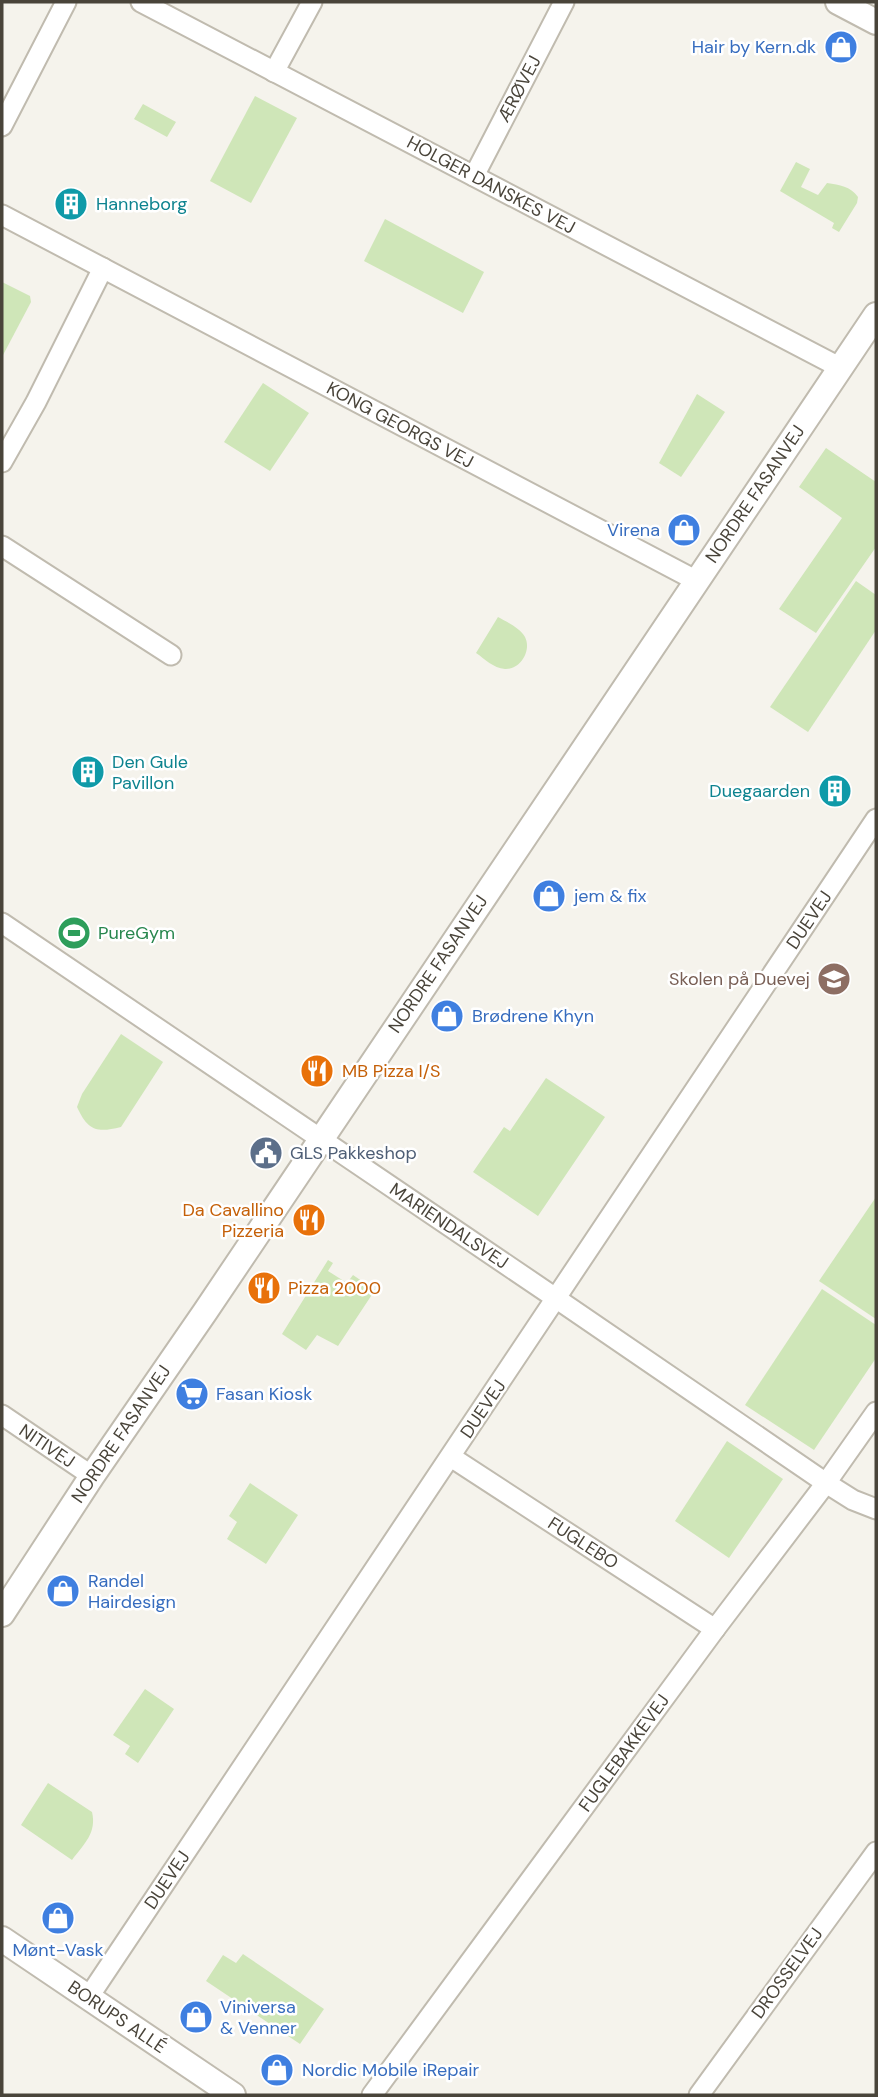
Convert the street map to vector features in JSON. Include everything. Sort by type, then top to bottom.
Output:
[{"type":"street","points":[[2,126],[66,2]]},
{"type":"street","name":"HOLGER DANSKES VEJ","points":[[141,2],[841,368]]},
{"type":"street","points":[[274,72],[312,2]]},
{"type":"street","name":"ÆRØVEJ","points":[[474,176],[564,2]]},
{"type":"street","points":[[838,2],[876,22]]},
{"type":"street","name":"KONG GEORGS VEJ","points":[[2,215],[697,581]]},
{"type":"street","points":[[2,462],[36,402],[103,268]]},
{"type":"street","name":"NORDRE FASANVEJ","points":[[2,1614],[92,1476],[876,315]]},
{"type":"street","points":[[2,546],[171,655]]},
{"type":"street","name":"DUEVEJ","points":[[88,1997],[876,819]]},
{"type":"street","name":"MARIENDALSVEJ","points":[[2,923],[853,1500]]},
{"type":"street","name":"FUGLEBAKKEVEJ","points":[[372,2095],[876,1412]]},
{"type":"street","name":"NITIVEJ","points":[[2,1415],[92,1476]]},
{"type":"street","name":"FUGLEBO","points":[[451,1457],[715,1629]]},
{"type":"street","points":[[853,1500],[876,1509]]},
{"type":"street","points":[[853,1500],[876,1525]]},
{"type":"street","name":"DROSSELVEJ","points":[[699,2095],[876,1852]]},
{"type":"street","name":"BORUPS ALLÉ","points":[[2,1939],[233,2095]]},
{"type":"green space","points":[[255,96],[297,118],[251,203],[210,181]]},
{"type":"green space","points":[[143,104],[176,122],[167,137],[134,119]]},
{"type":"green space","points":[[796,162],[810,169],[801,187],[818,195],[827,183],[836,184],[848,188],[858,197],[839,232],[832,228],[834,223],[780,191]]},
{"type":"green space","points":[[385,219],[484,272],[463,313],[364,261]]},
{"type":"green space","points":[[2,282],[30,296],[31,302],[2,357]]},
{"type":"green space","points":[[263,383],[309,413],[270,471],[224,442]]},
{"type":"green space","points":[[697,394],[725,412],[681,477],[659,463]]},
{"type":"green space","points":[[826,448],[876,482],[876,547],[816,633],[779,609],[842,518],[799,487]]},
{"type":"green space","points":[[856,581],[876,595],[876,630],[808,732],[770,707]]},
{"type":"green space","points":[[498,617],[520,631],[527,642],[526,654],[520,663],[505,669],[489,663],[476,653]]},
{"type":"green space","points":[[121,1034],[163,1062],[121,1127],[99,1130],[85,1121],[77,1107],[82,1094]]},
{"type":"green space","points":[[546,1078],[605,1117],[538,1216],[473,1172],[504,1127],[510,1131]]},
{"type":"green space","points":[[876,1197],[876,1319],[819,1281]]},
{"type":"green space","points":[[328,1260],[333,1263],[328,1271],[347,1283],[353,1275],[375,1290],[338,1346],[317,1335],[306,1350],[282,1334]]},
{"type":"green space","points":[[822,1289],[876,1325],[876,1358],[814,1450],[745,1405]]},
{"type":"green space","points":[[727,1441],[783,1479],[729,1558],[675,1521]]},
{"type":"green space","points":[[250,1483],[298,1515],[266,1564],[227,1539],[237,1522],[229,1516]]},
{"type":"green space","points":[[145,1689],[174,1709],[138,1763],[125,1754],[130,1746],[113,1735]]},
{"type":"green space","points":[[48,1783],[92,1812],[91,1832],[72,1860],[21,1825]]},
{"type":"green space","points":[[243,1954],[324,2009],[300,2044],[206,1981],[223,1955],[236,1963]]},
{"type":"place","name":"Hair by Kern.dk","points":[[841,47]]},
{"type":"place","name":"Hanneborg","points":[[71,204]]},
{"type":"place","name":"Virena","points":[[684,530]]},
{"type":"place","name":"Den Gule Pavillon","points":[[88,772]]},
{"type":"place","name":"Duegaarden","points":[[835,791]]},
{"type":"place","name":"jem & fix","points":[[549,896]]},
{"type":"place","name":"PureGym","points":[[74,933]]},
{"type":"place","name":"Skolen på Duevej","points":[[834,979]]},
{"type":"place","name":"Brødrene Khyn","points":[[447,1016]]},
{"type":"place","name":"MB Pizza I/S","points":[[317,1071]]},
{"type":"place","name":"GLS Pakkeshop","points":[[266,1153]]},
{"type":"place","name":"Da Cavallino Pizzeria","points":[[309,1220]]},
{"type":"place","name":"Pizza 2000","points":[[264,1288]]},
{"type":"place","name":"Fasan Kiosk","points":[[192,1394]]},
{"type":"place","name":"Randel Hairdesign","points":[[63,1591]]},
{"type":"place","name":"Mønt-Vask","points":[[58,1918]]},
{"type":"place","name":"Viniversa & Venner","points":[[196,2017]]},
{"type":"place","name":"Nordic Mobile iRepair","points":[[277,2070]]}]
